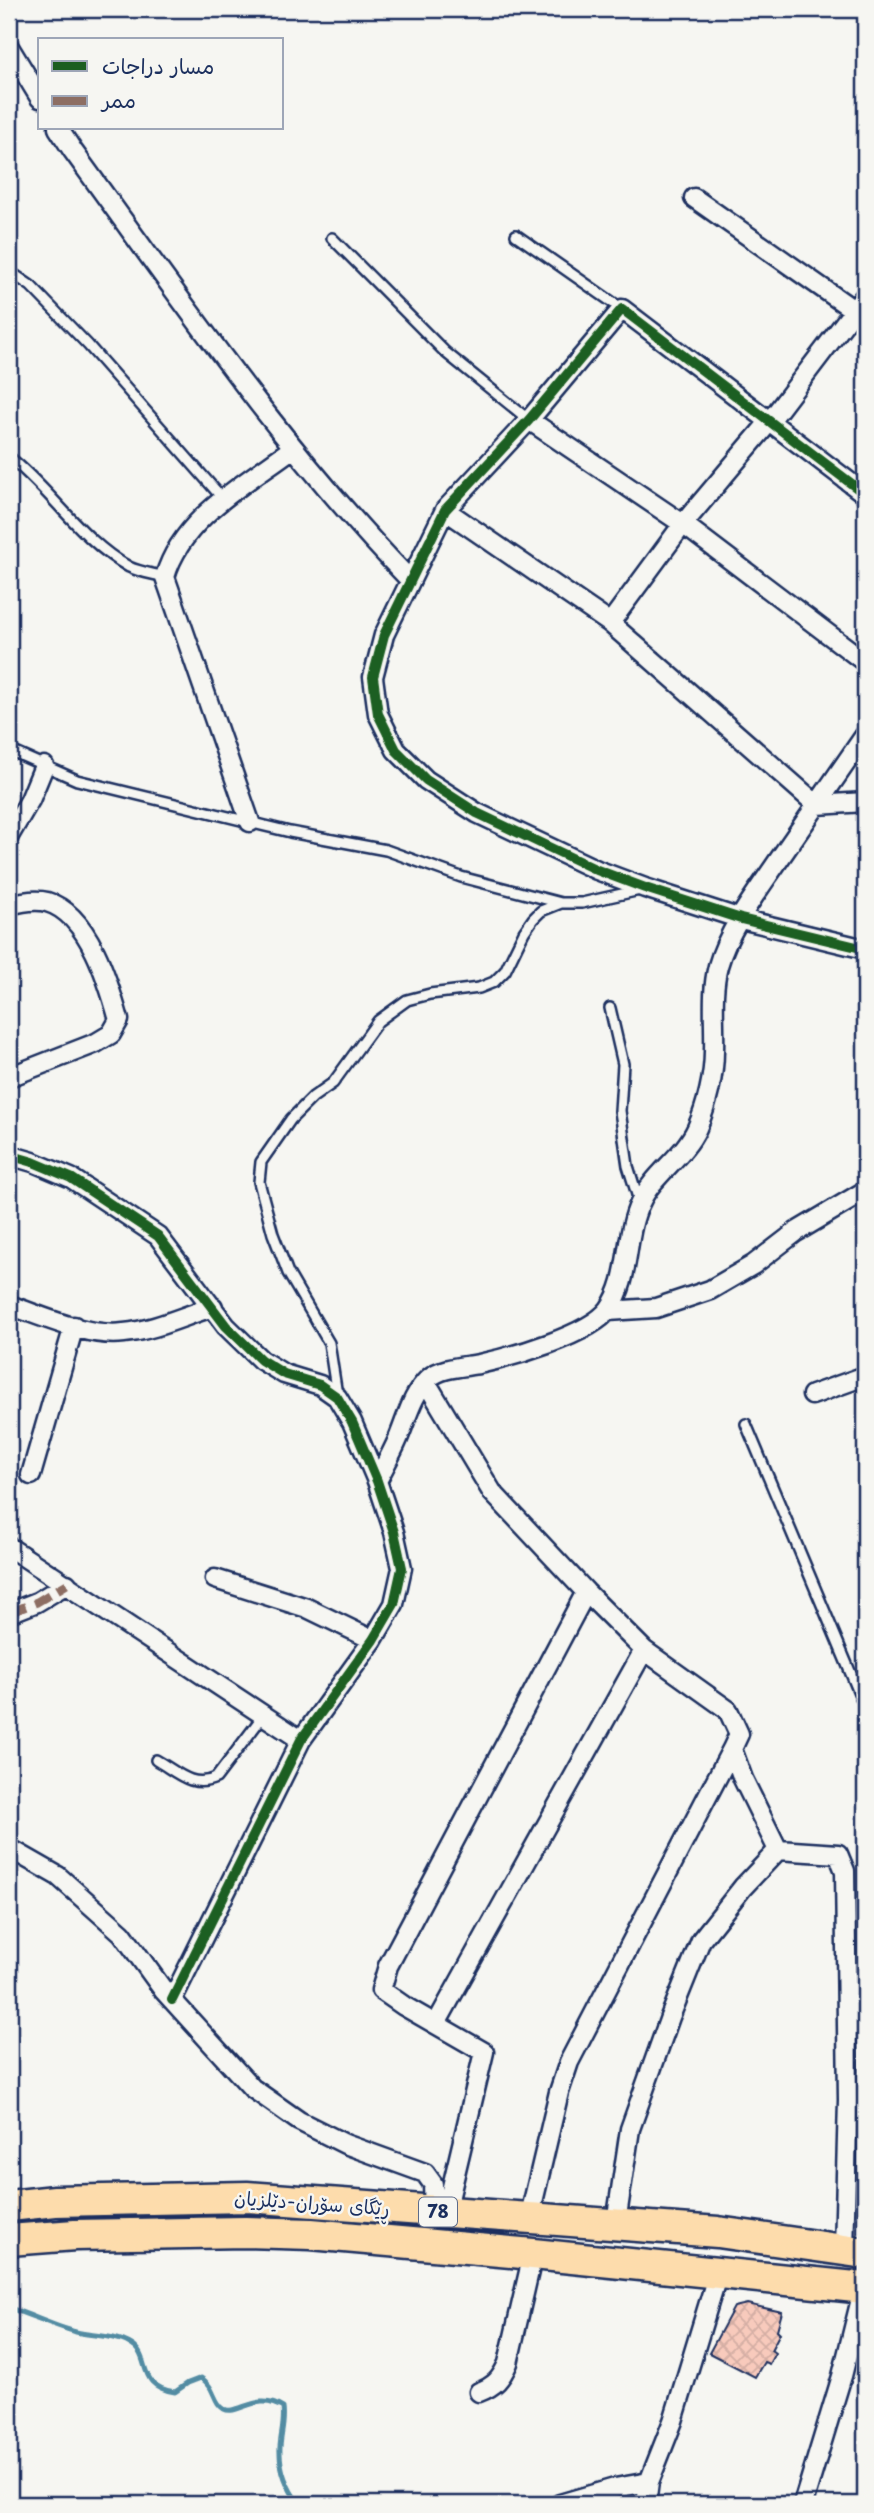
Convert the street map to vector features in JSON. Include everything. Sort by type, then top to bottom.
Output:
[{"type":"main road","name":"ڕێگای سۆران-دێلزیان","points":[[9,2206],[69,2200],[247,2197],[718,2232],[854,2252]]},
{"type":"main road","points":[[264,2232],[271,2216],[269,2199]]},
{"type":"main road","points":[[311,2234],[307,2218],[315,2203]]},
{"type":"main road","name":"ڕێگای سۆران-دێلزیان","points":[[9,2240],[75,2235],[264,2232],[311,2234],[864,2287]]},
{"type":"street","points":[[10,54],[38,95]]},
{"type":"street","points":[[59,130],[293,448],[363,531],[410,580]]},
{"type":"street","points":[[610,623],[682,523],[770,421],[861,308],[694,198]]},
{"type":"street","points":[[865,494],[622,309],[528,420],[445,510],[384,635],[373,677],[378,714],[397,751],[426,780],[477,813],[597,870],[645,888],[741,919],[865,950]]},
{"type":"street","points":[[528,420],[682,523],[865,662]]},
{"type":"street","points":[[250,822],[166,577],[179,548],[201,517],[293,448]]},
{"type":"street","points":[[445,510],[610,623],[817,805],[865,802]]},
{"type":"street","points":[[377,1481],[417,1391],[432,1376],[452,1368],[511,1357],[580,1330],[608,1311],[618,1293],[630,1235],[640,1203],[656,1180],[678,1158],[697,1128],[709,1092],[714,1054],[713,1004],[718,966],[741,919],[865,735]]},
{"type":"street","points":[[9,836],[30,800],[44,766]]},
{"type":"street","points":[[9,905],[22,901],[46,902],[61,909],[83,930],[110,987],[119,1020],[111,1034],[96,1043],[9,1077]]},
{"type":"street","points":[[9,1155],[71,1178],[158,1236],[226,1326],[261,1360],[284,1374],[320,1385],[337,1397],[352,1422],[377,1481],[394,1532],[402,1568],[394,1604],[373,1640],[301,1740],[172,2000]]},
{"type":"street","points":[[608,1311],[656,1308],[710,1290],[753,1265],[796,1232],[865,1191]]},
{"type":"street","points":[[9,1305],[101,1334],[122,1334],[148,1329],[213,1307]]},
{"type":"street","points":[[31,1475],[74,1326]]},
{"type":"street","points":[[812,1395],[865,1376]]},
{"type":"street","points":[[426,1382],[492,1492],[645,1650],[728,1710],[739,1734],[569,2062],[559,2092],[529,2219]]},
{"type":"street","points":[[9,1547],[301,1740]]},
{"type":"street","points":[[215,1579],[307,1608],[373,1640]]},
{"type":"street","points":[[9,1614],[37,1602],[67,1584]]},
{"type":"street","points":[[440,2212],[484,2052],[381,1990],[388,1966],[586,1592]]},
{"type":"street","points":[[436,2024],[645,1650]]},
{"type":"street","points":[[732,1749],[743,1779],[778,1850]]},
{"type":"street","points":[[9,1848],[58,1876],[122,1933],[172,2000],[252,2088],[299,2121],[333,2138],[425,2174],[433,2183],[440,2212]]},
{"type":"street","points":[[778,1850],[838,1854],[845,1871],[857,2098],[854,2252]]},
{"type":"street","points":[[616,2223],[630,2129],[701,1940],[743,1887],[778,1850]]},
{"type":"street","points":[[479,2392],[491,2387],[501,2378],[508,2363],[533,2254]]},
{"type":"street","points":[[646,2504],[649,2482],[673,2421],[718,2273]]},
{"type":"street","points":[[803,2504],[842,2376],[864,2287]]},
{"type":"street","points":[[560,2504],[615,2488],[649,2482]]},
{"type":"lane","points":[[516,235],[622,309]]},
{"type":"lane","points":[[332,238],[445,352],[528,420]]},
{"type":"lane","points":[[9,271],[31,286],[88,345],[224,500]]},
{"type":"lane","points":[[9,457],[95,541],[130,568],[166,577]]},
{"type":"lane","points":[[9,750],[76,780],[290,832],[386,850],[461,877],[561,903],[582,903],[645,888]]},
{"type":"lane","points":[[337,1397],[329,1343],[288,1273],[273,1234],[259,1182],[261,1162],[291,1119],[313,1097],[333,1083],[378,1021],[407,1000],[430,994],[479,988],[494,982],[505,971],[533,919],[541,911],[561,903]]},
{"type":"lane","points":[[610,1008],[623,1064],[620,1111],[626,1153],[640,1203]]},
{"type":"lane","points":[[746,1424],[865,1707]]},
{"type":"lane","points":[[156,1759],[194,1783],[205,1783],[216,1778],[263,1716]]},
{"type":"building","points":[[747,2304],[782,2312],[777,2330],[780,2333],[771,2350],[775,2353],[769,2364],[764,2362],[755,2377],[709,2353],[734,2307]]},
{"type":"waterway","points":[[9,2308],[68,2330],[111,2337],[130,2344],[137,2349],[149,2377],[162,2389],[175,2392],[201,2378],[209,2385],[224,2409],[265,2402],[283,2408],[280,2447],[282,2470],[299,2504]]},
{"type":"marked path","points":[[9,1613],[37,1602],[67,1584]]},
{"type":"cycle path","points":[[865,494],[622,309],[529,420],[445,510],[384,635],[373,677],[378,714],[396,750],[426,780],[477,813],[597,870],[645,888],[741,919],[865,949]]},
{"type":"cycle path","points":[[9,1155],[71,1178],[158,1236],[226,1326],[261,1360],[284,1374],[320,1385],[337,1397],[352,1422],[377,1481],[394,1532],[402,1568],[394,1604],[373,1640],[301,1740],[172,2000]]}]
